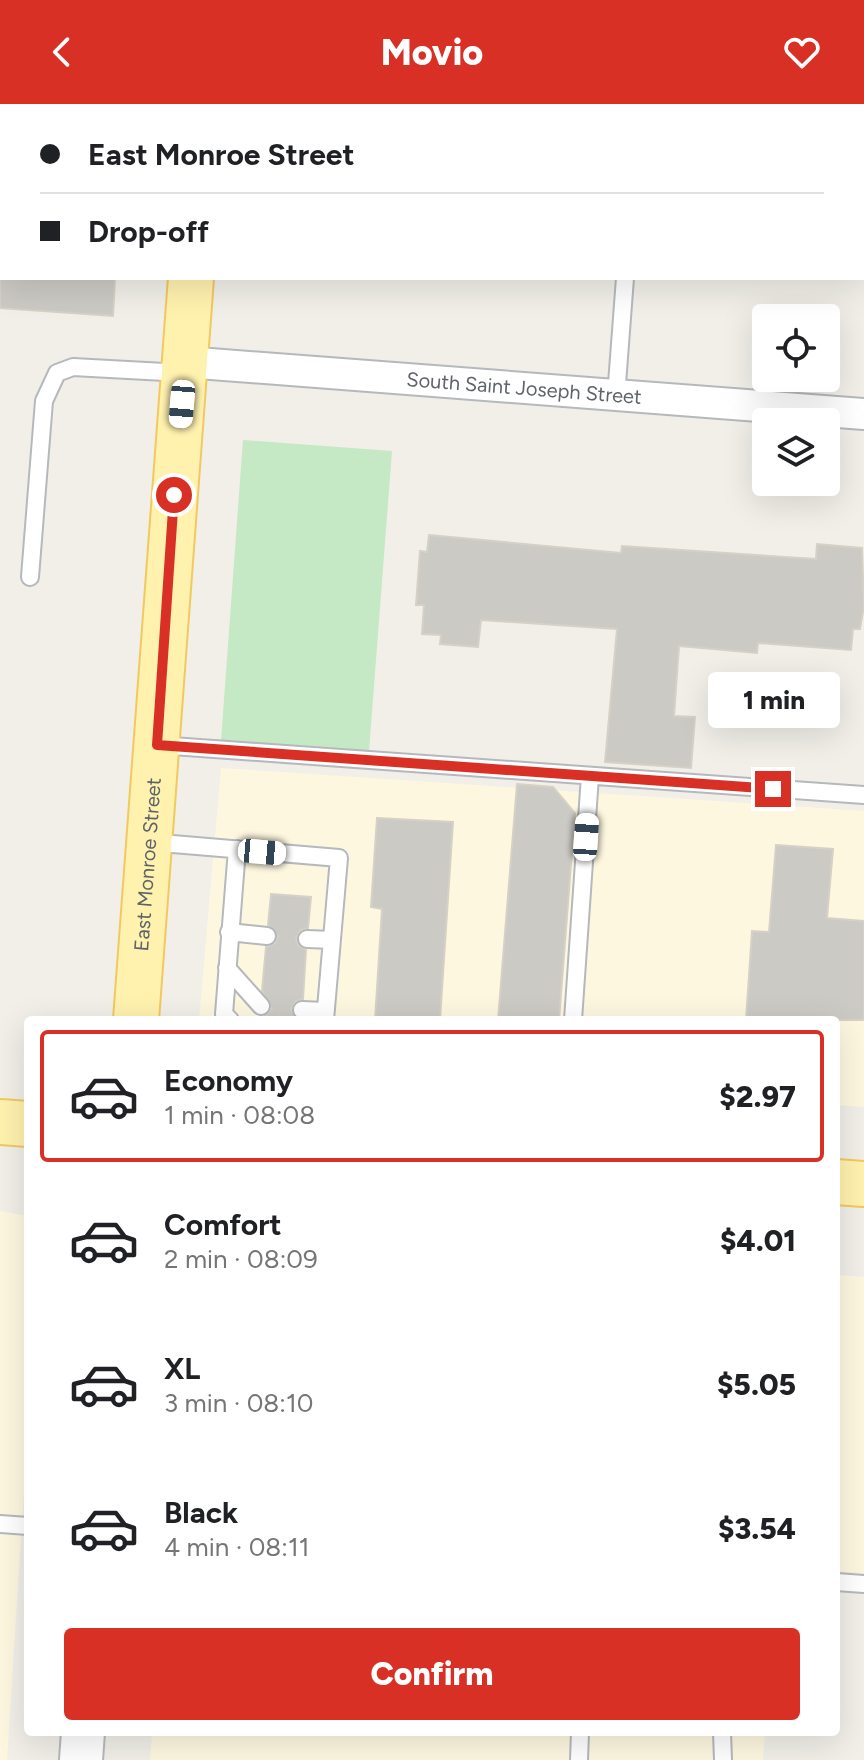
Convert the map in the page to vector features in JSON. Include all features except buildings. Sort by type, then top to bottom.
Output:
[{"type":"main road","name":"East Monroe Street","points":[[136,1016],[191,280]]},
{"type":"main road","points":[[0,1122],[24,1124]]},
{"type":"main road","points":[[840,1182],[864,1184]]},
{"type":"main road","points":[[81,1760],[83,1736]]},
{"type":"street","name":"South Saint Joseph Street","points":[[184,368],[864,414]]},
{"type":"lane","points":[[616,397],[625,280]]},
{"type":"lane","points":[[30,577],[44,401],[57,373],[73,367],[184,368]]},
{"type":"lane","points":[[157,745],[864,795]]},
{"type":"lane","points":[[573,1016],[590,776]]},
{"type":"lane","points":[[148,842],[339,858],[325,1016],[302,1010]]},
{"type":"lane","points":[[226,1016],[229,932],[237,849]]},
{"type":"lane","points":[[229,932],[267,936]]},
{"type":"lane","points":[[307,939],[332,940]]},
{"type":"lane","points":[[227,968],[261,1006]]},
{"type":"lane","points":[[0,1524],[24,1526]]},
{"type":"lane","points":[[840,1582],[864,1584]]},
{"type":"lane","points":[[579,1760],[580,1736]]},
{"type":"lane","points":[[722,1736],[723,1760]]},
{"type":"shaded area","points":[[221,768],[864,811],[864,1107],[840,1105],[840,1016],[199,1016]]},
{"type":"shaded area","points":[[0,1211],[24,1215],[24,1491],[7,1760],[0,1760]]},
{"type":"shaded area","points":[[840,1275],[864,1277],[864,1573],[840,1571]]},
{"type":"shaded area","points":[[152,1736],[765,1736],[763,1760],[150,1760]]},
{"type":"green space","points":[[243,440],[392,451],[369,751],[221,741]]},
{"type":"route","points":[[174,495],[157,745],[773,789]]}]
